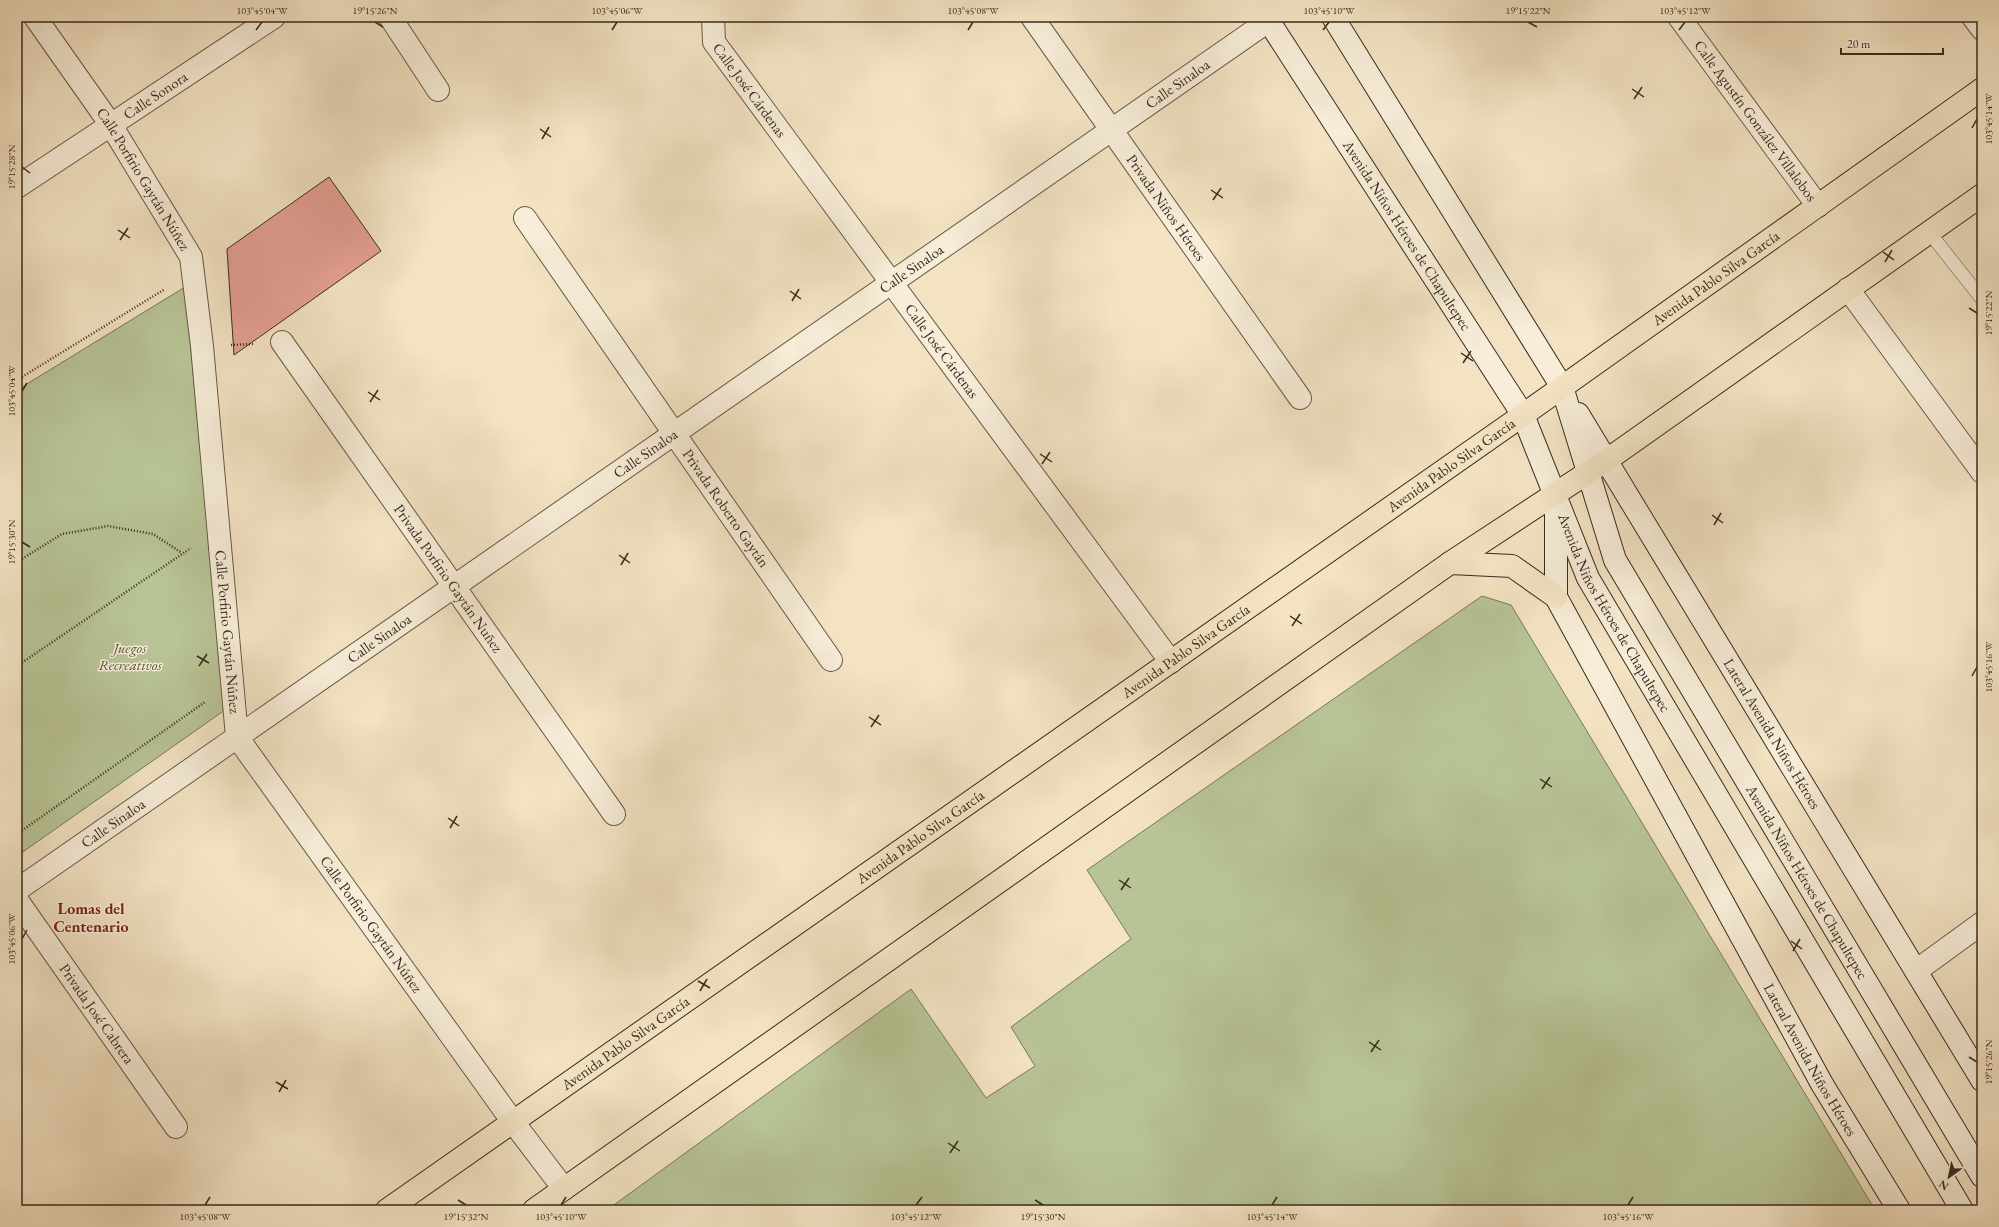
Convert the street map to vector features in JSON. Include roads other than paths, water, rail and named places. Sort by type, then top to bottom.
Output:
[{"type":"main road","name":"Avenida Pablo Silva García","points":[[387,1210],[1523,416],[1982,89]]},
{"type":"main road","points":[[534,1210],[1450,563],[1588,473],[1982,195]]},
{"type":"main road","points":[[1450,563],[1512,566],[1556,597]]},
{"type":"street","name":"Calle Porfirio Gaytán Núñez","points":[[35,17],[110,125],[191,257],[202,346],[237,737],[513,1122],[564,1189]]},
{"type":"street","name":"Calle Sonora","points":[[17,187],[274,17]]},
{"type":"street","points":[[390,17],[438,90]]},
{"type":"street","name":"Calle José Cárdenas","points":[[713,17],[714,42],[1171,662]]},
{"type":"street","name":"Privada Niños Héroes","points":[[1032,17],[1300,398]]},
{"type":"street","name":"Avenida Niños Héroes de Chapultepec","points":[[1333,17],[1562,387],[1615,560],[1982,1176]]},
{"type":"street","name":"Calle Agustín González Villalobos","points":[[1678,17],[1818,206]]},
{"type":"street","points":[[1973,17],[1982,29]]},
{"type":"street","name":"Calle Sinaloa","points":[[17,890],[1112,130],[1269,18]]},
{"type":"street","name":"Avenida Niños Héroes de Chapultepec","points":[[1269,18],[1523,416],[1556,494],[1588,578],[1962,1210]]},
{"type":"street","name":"Privada Roberto Gaytán","points":[[525,218],[831,660]]},
{"type":"street","points":[[1848,290],[1982,472]]},
{"type":"street","name":"Privada Porfirio Gaytán Nuñez","points":[[282,342],[614,814]]},
{"type":"street","name":"Lateral Avenida Niños Héroes","points":[[1562,387],[1982,1080]]},
{"type":"street","name":"Lateral Avenida Niños Héroes","points":[[1556,494],[1556,597],[1822,1084],[1899,1210]]},
{"type":"street","name":"Privada José Cabrera","points":[[17,900],[176,1127]]},
{"type":"street","points":[[1916,971],[1982,923]]},
{"type":"lane","points":[[1929,232],[1982,299]]},
{"type":"district","name":"Lomas del Centenario","points":[[91,917]]},
{"type":"park label","name":"Juegos Recreativos","points":[[130,656]]}]
